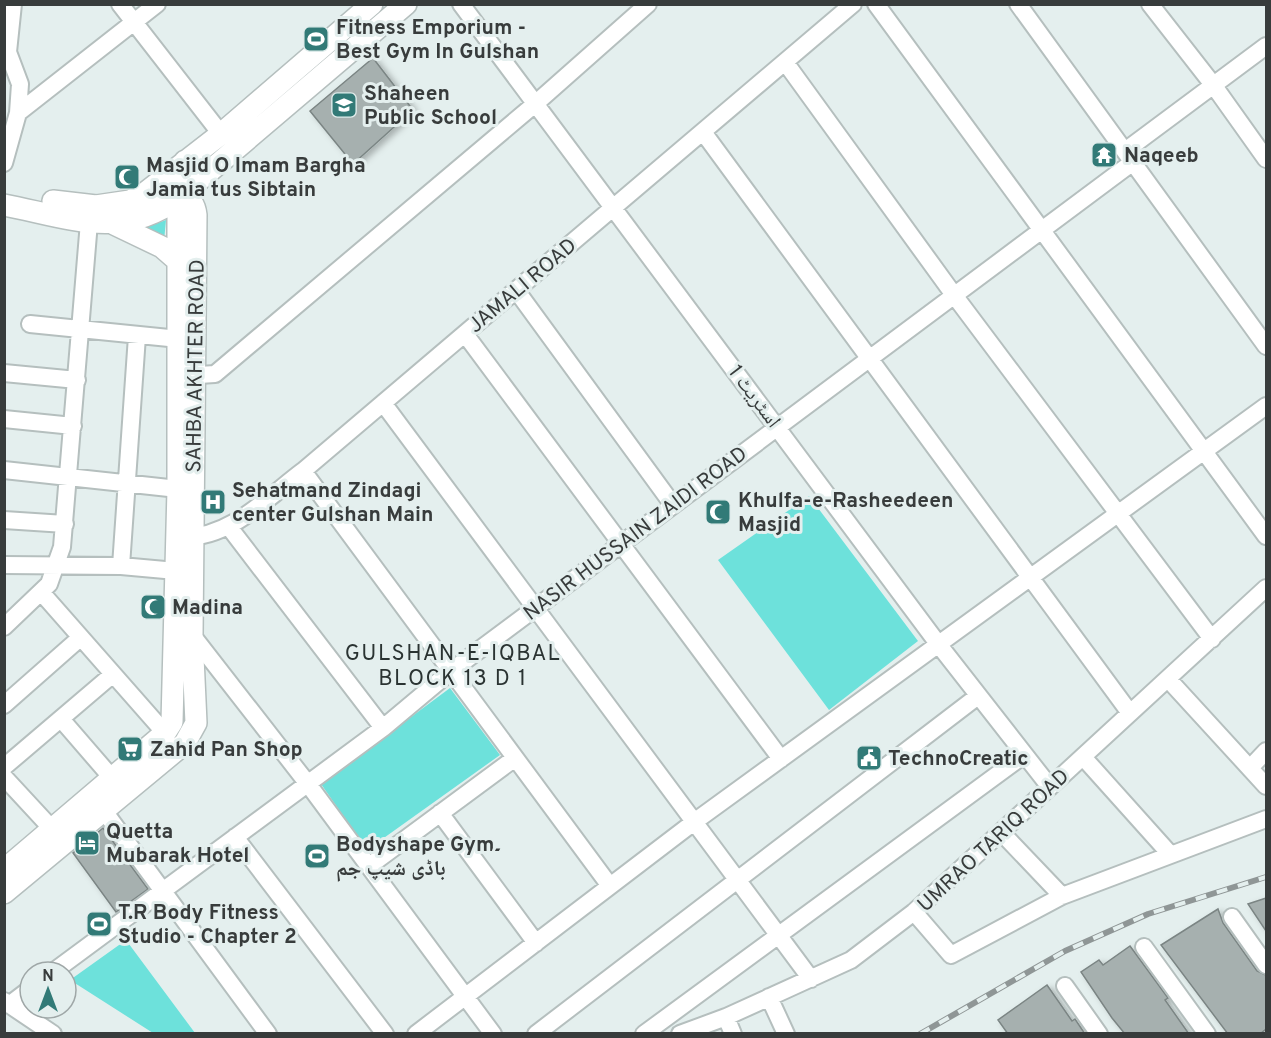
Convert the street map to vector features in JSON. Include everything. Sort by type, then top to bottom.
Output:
[{"type":"main road","points":[[4,194],[96,206],[130,201],[146,193],[221,134],[372,4]]},
{"type":"main road","points":[[4,205],[89,222],[114,224],[157,212],[180,196],[406,4]]},
{"type":"main road","name":"SAHBA AKHTER ROAD","points":[[165,733],[172,722],[184,635],[187,376],[179,339],[178,261],[180,196],[185,162]]},
{"type":"main road","points":[[146,193],[180,196]]},
{"type":"main road","name":"SAHBA AKHTER ROAD","points":[[4,893],[185,743],[196,723],[176,571],[185,537],[178,489],[196,215],[192,200],[180,196]]},
{"type":"main road","points":[[114,224],[162,247],[178,261]]},
{"type":"main road","points":[[4,870],[165,733]]},
{"type":"street","points":[[4,164],[18,113],[20,80],[8,52],[13,4]]},
{"type":"street","points":[[120,4],[221,134]]},
{"type":"street","points":[[18,113],[157,4]]},
{"type":"street","name":"اسٹریٹ 1","points":[[461,4],[611,210],[778,427],[939,645],[1050,787]]},
{"type":"street","points":[[187,376],[215,374],[535,104],[648,4]]},
{"type":"street","name":"JAMALI ROAD","points":[[185,537],[229,527],[303,471],[853,4]]},
{"type":"street","points":[[876,4],[1040,231],[1266,536]]},
{"type":"street","points":[[1017,4],[1266,346]]},
{"type":"street","points":[[1150,4],[1214,86],[1266,159]]},
{"type":"street","name":"NASIR HUSSAIN ZAIDI ROAD","points":[[69,960],[383,728],[451,671],[1040,231],[1214,86],[1266,46]]},
{"type":"street","points":[[785,62],[954,296],[1212,639]]},
{"type":"street","points":[[703,132],[1028,578],[1130,713]]},
{"type":"street","points":[[4,627],[50,584],[65,524],[89,222]]},
{"type":"street","points":[[516,290],[673,505]]},
{"type":"street","points":[[30,324],[179,339]]},
{"type":"street","points":[[465,334],[781,759]]},
{"type":"street","points":[[121,566],[137,336]]},
{"type":"street","points":[[4,373],[77,380]]},
{"type":"street","points":[[383,402],[810,979]]},
{"type":"street","points":[[416,1034],[694,822],[1266,406]]},
{"type":"street","points":[[4,419],[73,426]]},
{"type":"street","points":[[4,470],[178,489]]},
{"type":"street","points":[[303,471],[610,886]]},
{"type":"street","points":[[4,520],[65,524]]},
{"type":"street","points":[[229,527],[383,728]]},
{"type":"street","points":[[4,565],[121,566],[176,571]]},
{"type":"street","name":"UMRAO TARIQ ROAD","points":[[680,1034],[726,1017],[851,960],[914,912],[1266,588]]},
{"type":"street","points":[[41,592],[165,733]]},
{"type":"street","points":[[184,635],[308,784],[493,1034]]},
{"type":"street","points":[[4,705],[80,638]]},
{"type":"street","points":[[4,767],[112,675]]},
{"type":"street","points":[[1168,679],[1266,786]]},
{"type":"street","points":[[536,1034],[978,696]]},
{"type":"street","points":[[61,719],[112,778]]},
{"type":"street","points":[[1250,768],[1266,751]]},
{"type":"street","points":[[644,1034],[1024,754]]},
{"type":"street","points":[[1083,757],[1170,854]]},
{"type":"street","points":[[369,866],[516,758]]},
{"type":"street","points":[[4,777],[53,830]]},
{"type":"street","points":[[105,811],[268,1034]]},
{"type":"street","points":[[441,813],[536,943]]},
{"type":"street","points":[[914,912],[951,955],[1062,896],[1266,819]]},
{"type":"street","points":[[1001,832],[1062,896]]},
{"type":"street","points":[[235,837],[385,1034]]},
{"type":"street","points":[[1232,917],[1266,964]]},
{"type":"street","points":[[1144,947],[1207,1034]]},
{"type":"street","points":[[1065,986],[1099,1034]]},
{"type":"street","points":[[769,997],[786,1034]]},
{"type":"street","points":[[7,1003],[31,1027],[53,1034]]},
{"type":"street","points":[[726,1017],[733,1034]]},
{"type":"shaded area","points":[[166,220],[164,241],[141,229]]},
{"type":"shaded area","points":[[809,496],[918,641],[829,710],[718,560]]},
{"type":"shaded area","points":[[450,688],[500,755],[367,850],[321,784]]},
{"type":"shaded area","points":[[126,940],[195,1033],[153,1033],[78,985],[78,974]]},
{"type":"building","name":"Shaheen Public School","points":[[373,58],[413,110],[353,164],[310,111]]},
{"type":"building","points":[[103,828],[148,889],[116,912],[73,853]]},
{"type":"building","points":[[1266,898],[1266,931],[1248,904]]},
{"type":"building","points":[[1218,909],[1223,923],[1257,971],[1266,975],[1266,1029],[1260,1034],[1228,1034],[1161,945]]},
{"type":"building","points":[[1130,946],[1168,998],[1165,1000],[1189,1034],[1125,1034],[1081,972],[1099,960],[1103,965]]},
{"type":"building","points":[[1047,985],[1072,1021],[1075,1019],[1085,1034],[1008,1034],[998,1020]]},
{"type":"railway","points":[[920,1034],[1065,951],[1148,914],[1266,877]]},
{"type":"place","name":"Fitness Emporium - Best Gym In Gulshan","points":[[316,39]]},
{"type":"place","name":"Shaheen Public School","points":[[344,105]]},
{"type":"place","name":"Naqeeb","points":[[1104,155]]},
{"type":"place","name":"Masjid O Imam Bargha Jamia tus Sibtain","points":[[127,177]]},
{"type":"place","name":"Sehatmand Zindagi center Gulshan Main","points":[[213,502]]},
{"type":"place","name":"Khulfa-e-Rasheedeen Masjid","points":[[718,512]]},
{"type":"place","name":"Madina","points":[[153,607]]},
{"type":"place","name":"Zahid Pan Shop","points":[[130,749]]},
{"type":"place","name":"TechnoCreatic","points":[[869,758]]},
{"type":"place","name":"Quetta Mubarak Hotel","points":[[87,843]]},
{"type":"place","name":"Bodyshape Gym۔ باڈی شیپ جم","points":[[317,856]]},
{"type":"place","name":"T.R Body Fitness Studio - Chapter 2","points":[[99,924]]},
{"type":"district","name":"GULSHAN-E-IQBAL BLOCK 13 D 1","points":[[453,664]]}]
